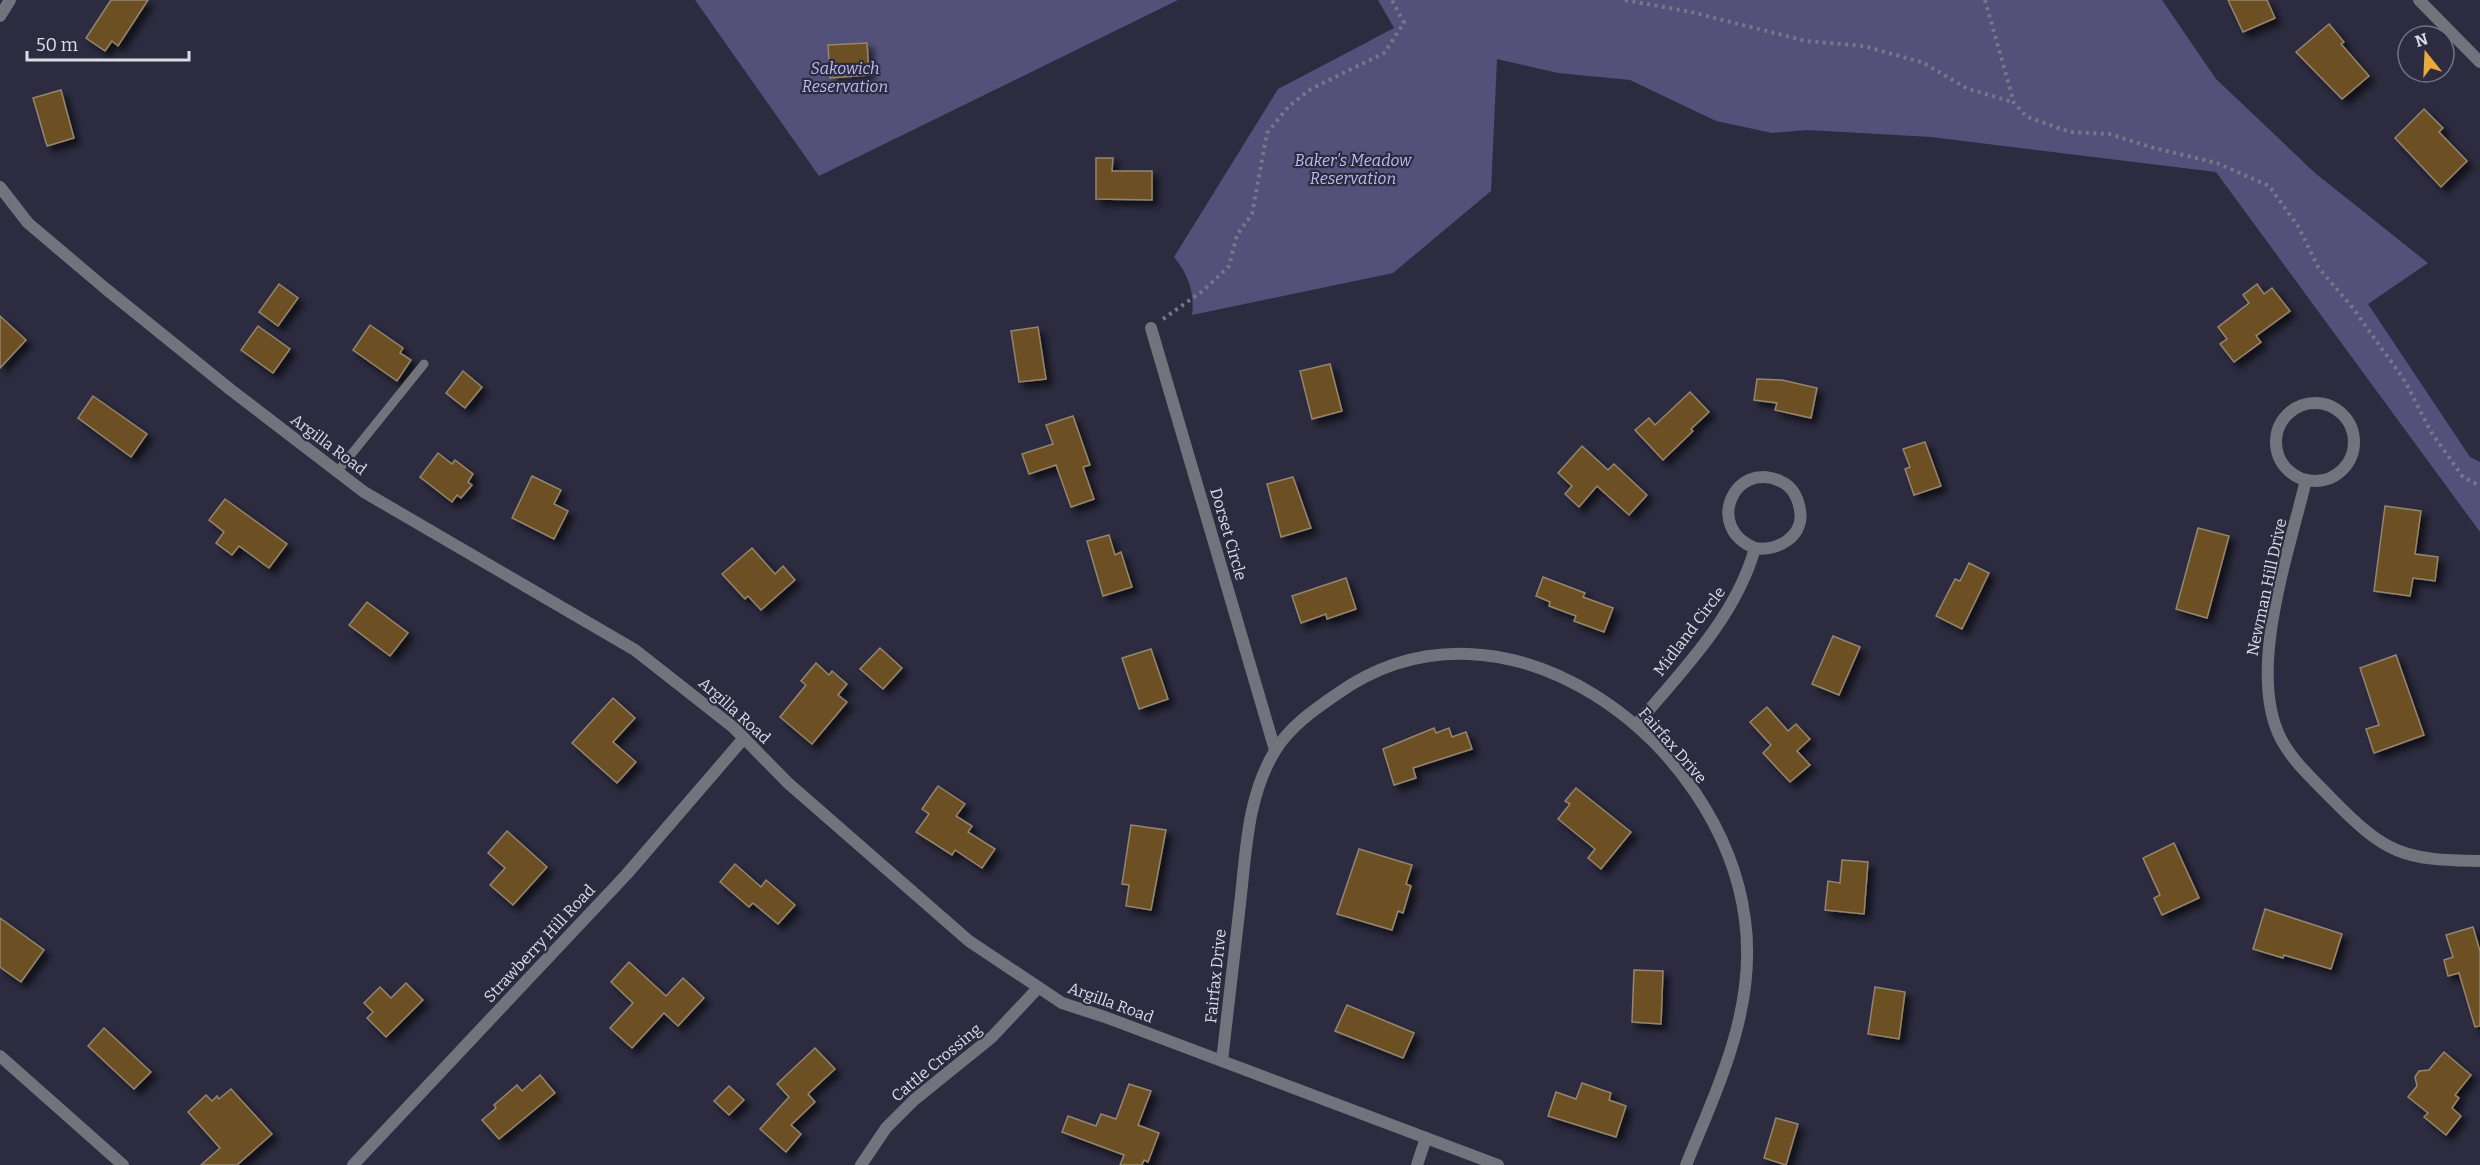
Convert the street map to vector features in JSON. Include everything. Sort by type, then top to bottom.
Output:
[{"type":"street","points":[[0,16],[10,0]]},
{"type":"street","points":[[2419,0],[2480,62]]},
{"type":"street","name":"Argilla Road","points":[[0,187],[28,223],[106,289],[231,390],[364,492],[635,651],[699,698],[744,738],[788,783],[969,941],[1038,988],[1062,1003],[1498,1165]]},
{"type":"street","name":"Dorset Circle","points":[[1151,328],[1275,750]]},
{"type":"street","points":[[2302,405],[2327,405],[2342,414],[2352,428],[2353,453],[2344,468],[2331,478],[2306,480],[2291,473],[2280,460],[2275,444],[2278,428],[2288,414],[2302,405]]},
{"type":"street","points":[[1770,477],[1784,483],[1795,494],[1801,520],[1785,543],[1771,549],[1755,548],[1735,536],[1729,521],[1728,506],[1735,491],[1747,481],[1770,477]]},
{"type":"street","name":"Newman Hill Drive","points":[[2306,480],[2267,657],[2268,700],[2282,740],[2304,771],[2352,819],[2383,844],[2420,859],[2480,861]]},
{"type":"street","name":"Midland Circle","points":[[1636,725],[1721,618],[1740,589],[1755,548]]},
{"type":"street","name":"Fairfax Drive","points":[[1222,1061],[1248,833],[1262,778],[1275,750],[1294,728],[1348,686],[1376,670],[1430,654],[1481,655],[1534,667],[1604,699],[1636,725],[1680,774],[1711,818],[1734,867],[1745,921],[1744,1007],[1737,1035],[1686,1165]]},
{"type":"street","name":"Strawberry Hill Road","points":[[353,1165],[626,875],[744,738]]},
{"type":"street","name":"Cattle Crossing","points":[[861,1165],[886,1128],[914,1100],[992,1037],[1038,988]]},
{"type":"street","points":[[0,1056],[123,1165]]},
{"type":"street","points":[[1417,1165],[1426,1138]]},
{"type":"lane","points":[[337,472],[424,364]]},
{"type":"path","points":[[1151,328],[1204,290],[1230,266],[1237,235],[1251,214],[1267,133],[1289,106],[1311,89],[1384,53],[1404,23],[1392,0]]},
{"type":"path","points":[[1625,0],[1691,12],[1806,41],[1864,46],[1924,63],[1968,89],[2014,103]]},
{"type":"path","points":[[1985,0],[1986,11],[2014,103],[2027,117],[2070,132],[2109,134],[2154,148],[2217,163],[2269,186],[2298,226],[2318,267],[2352,307],[2404,381],[2432,432],[2463,477],[2480,486]]},
{"type":"green space","name":"Sakowich Reservation","points":[[695,0],[1178,0],[819,176]]},
{"type":"green space","name":"Baker's Meadow Reservation","points":[[1378,0],[2162,0],[2216,79],[2315,173],[2428,263],[2368,304],[2470,457],[2480,462],[2480,532],[2216,172],[1931,137],[1807,130],[1772,133],[1716,121],[1630,80],[1558,73],[1497,59],[1491,191],[1393,273],[1192,315],[1189,284],[1174,257],[1278,89],[1394,28]]},
{"type":"building","points":[[111,0],[148,0],[118,46],[112,41],[105,51],[86,38]]},
{"type":"building","points":[[2228,0],[2267,0],[2275,18],[2243,32]]},
{"type":"building","points":[[2329,24],[2344,42],[2341,44],[2369,76],[2342,99],[2296,52]]},
{"type":"building","points":[[867,43],[869,75],[830,78],[828,45]]},
{"type":"building","points":[[61,90],[74,138],[47,146],[33,98]]},
{"type":"building","points":[[2424,109],[2443,128],[2439,132],[2467,161],[2441,187],[2395,138]]},
{"type":"building","points":[[1096,158],[1113,158],[1112,171],[1152,171],[1152,200],[1096,199]]},
{"type":"building","points":[[279,284],[298,298],[278,326],[259,312]]},
{"type":"building","points":[[2257,284],[2264,294],[2272,288],[2290,311],[2256,336],[2261,342],[2234,362],[2220,344],[2227,339],[2218,327],[2249,303],[2243,295]]},
{"type":"building","points":[[0,316],[26,340],[0,368]]},
{"type":"building","points":[[370,325],[403,348],[400,353],[411,360],[397,381],[353,350]]},
{"type":"building","points":[[258,326],[290,349],[273,373],[241,350]]},
{"type":"building","points":[[1038,327],[1046,379],[1019,382],[1011,331]]},
{"type":"building","points":[[1330,364],[1342,411],[1312,419],[1300,371]]},
{"type":"building","points":[[463,371],[482,387],[465,408],[446,393]]},
{"type":"building","points":[[1757,379],[1782,380],[1817,388],[1811,418],[1775,410],[1777,403],[1754,400]]},
{"type":"building","points":[[1690,392],[1709,412],[1663,460],[1635,430],[1649,418],[1655,425]]},
{"type":"building","points":[[93,396],[147,434],[131,457],[78,418]]},
{"type":"building","points":[[1073,416],[1090,465],[1083,467],[1094,499],[1071,507],[1056,465],[1029,474],[1022,454],[1053,444],[1046,425]]},
{"type":"building","points":[[1925,442],[1941,486],[1914,495],[1905,469],[1910,467],[1903,449]]},
{"type":"building","points":[[1582,446],[1608,470],[1614,464],[1647,495],[1629,515],[1597,486],[1579,507],[1565,494],[1572,486],[1558,473]]},
{"type":"building","points":[[438,453],[452,464],[455,460],[473,474],[468,482],[472,485],[461,498],[457,495],[452,502],[420,477]]},
{"type":"building","points":[[532,476],[561,490],[554,504],[568,511],[554,539],[512,518]]},
{"type":"building","points":[[1293,477],[1311,528],[1281,537],[1267,484]]},
{"type":"building","points":[[225,499],[287,544],[269,568],[239,546],[232,555],[216,543],[224,532],[209,520]]},
{"type":"building","points":[[2385,506],[2421,511],[2415,554],[2438,557],[2435,581],[2413,578],[2410,596],[2374,591]]},
{"type":"building","points":[[2198,528],[2229,536],[2207,618],[2176,609]]},
{"type":"building","points":[[1109,535],[1115,555],[1121,552],[1132,587],[1103,596],[1087,541]]},
{"type":"building","points":[[752,548],[775,574],[783,566],[795,580],[761,610],[748,596],[745,599],[722,574]]},
{"type":"building","points":[[1969,563],[1989,573],[1962,629],[1936,616],[1955,579],[1960,581]]},
{"type":"building","points":[[1543,577],[1585,593],[1583,597],[1613,608],[1604,632],[1574,621],[1576,616],[1549,606],[1550,602],[1536,596]]},
{"type":"building","points":[[1346,578],[1356,609],[1327,619],[1326,614],[1301,623],[1292,596]]},
{"type":"building","points":[[367,602],[408,633],[390,656],[349,625]]},
{"type":"building","points":[[1833,636],[1860,647],[1839,695],[1812,684]]},
{"type":"building","points":[[880,648],[902,668],[883,689],[860,669]]},
{"type":"building","points":[[1151,649],[1168,699],[1139,709],[1122,658]]},
{"type":"building","points":[[2396,655],[2424,735],[2374,753],[2366,729],[2379,725],[2360,668]]},
{"type":"building","points":[[816,663],[829,675],[832,671],[847,684],[838,695],[847,702],[812,744],[780,717],[806,685],[801,681]]},
{"type":"building","points":[[613,698],[635,718],[613,742],[636,762],[617,783],[572,743]]},
{"type":"building","points":[[1767,707],[1788,731],[1796,724],[1810,739],[1797,751],[1810,765],[1790,782],[1763,753],[1771,745],[1750,722]]},
{"type":"building","points":[[1434,728],[1436,733],[1449,728],[1452,737],[1466,732],[1472,749],[1413,768],[1416,778],[1394,785],[1383,749]]},
{"type":"building","points":[[938,786],[965,804],[956,816],[972,826],[968,832],[995,849],[982,868],[955,850],[952,855],[916,832],[929,814],[922,809]]},
{"type":"building","points":[[1576,788],[1631,832],[1601,869],[1588,858],[1595,849],[1558,819],[1570,804],[1565,801]]},
{"type":"building","points":[[1131,825],[1166,830],[1151,910],[1126,906],[1129,885],[1122,884]]},
{"type":"building","points":[[507,831],[547,867],[513,905],[490,885],[505,868],[488,853]]},
{"type":"building","points":[[2174,843],[2199,898],[2162,915],[2154,898],[2160,895],[2143,858]]},
{"type":"building","points":[[1359,849],[1412,865],[1406,884],[1411,886],[1403,913],[1398,911],[1392,930],[1337,914]]},
{"type":"building","points":[[1842,860],[1868,862],[1864,914],[1825,910],[1828,881],[1840,883]]},
{"type":"building","points":[[735,864],[761,887],[766,880],[795,905],[778,924],[753,903],[749,907],[720,882]]},
{"type":"building","points":[[2265,909],[2342,934],[2331,969],[2284,955],[2283,958],[2253,949]]},
{"type":"building","points":[[0,918],[44,950],[21,982],[0,967]]},
{"type":"building","points":[[2473,927],[2480,951],[2480,1026],[2475,1027],[2459,973],[2448,976],[2444,960],[2453,957],[2446,935]]},
{"type":"building","points":[[629,962],[666,996],[683,978],[704,998],[678,1026],[664,1013],[632,1048],[610,1028],[633,1003],[611,982]]},
{"type":"building","points":[[1634,970],[1663,971],[1661,1024],[1632,1022]]},
{"type":"building","points":[[406,983],[423,1000],[386,1037],[367,1018],[373,1012],[364,1003],[380,987],[391,998]]},
{"type":"building","points":[[1875,987],[1905,992],[1899,1039],[1868,1034]]},
{"type":"building","points":[[1347,1005],[1414,1033],[1403,1058],[1335,1031]]},
{"type":"building","points":[[104,1028],[151,1072],[134,1089],[88,1046]]},
{"type":"building","points":[[815,1048],[835,1069],[808,1094],[815,1102],[791,1125],[801,1134],[786,1152],[760,1129],[789,1097],[777,1084]]},
{"type":"building","points":[[2444,1052],[2471,1075],[2455,1095],[2459,1098],[2452,1108],[2461,1116],[2446,1135],[2424,1117],[2428,1113],[2408,1097],[2417,1086],[2415,1077],[2419,1071],[2429,1070]]},
{"type":"building","points":[[540,1075],[555,1093],[499,1139],[482,1120],[496,1108],[494,1105],[517,1085],[522,1091]]},
{"type":"building","points":[[1582,1083],[1611,1093],[1609,1100],[1626,1106],[1616,1137],[1548,1116],[1556,1092],[1576,1099]]},
{"type":"building","points":[[1129,1084],[1151,1091],[1138,1125],[1159,1133],[1148,1162],[1144,1160],[1142,1165],[1120,1165],[1124,1155],[1062,1132],[1068,1116],[1096,1126],[1101,1114],[1116,1119]]},
{"type":"building","points":[[729,1086],[744,1100],[729,1115],[714,1101]]},
{"type":"building","points":[[231,1089],[272,1134],[237,1165],[201,1165],[220,1148],[188,1112],[206,1095],[212,1101],[217,1096],[219,1099]]},
{"type":"building","points":[[1776,1118],[1798,1124],[1786,1165],[1764,1158]]}]
